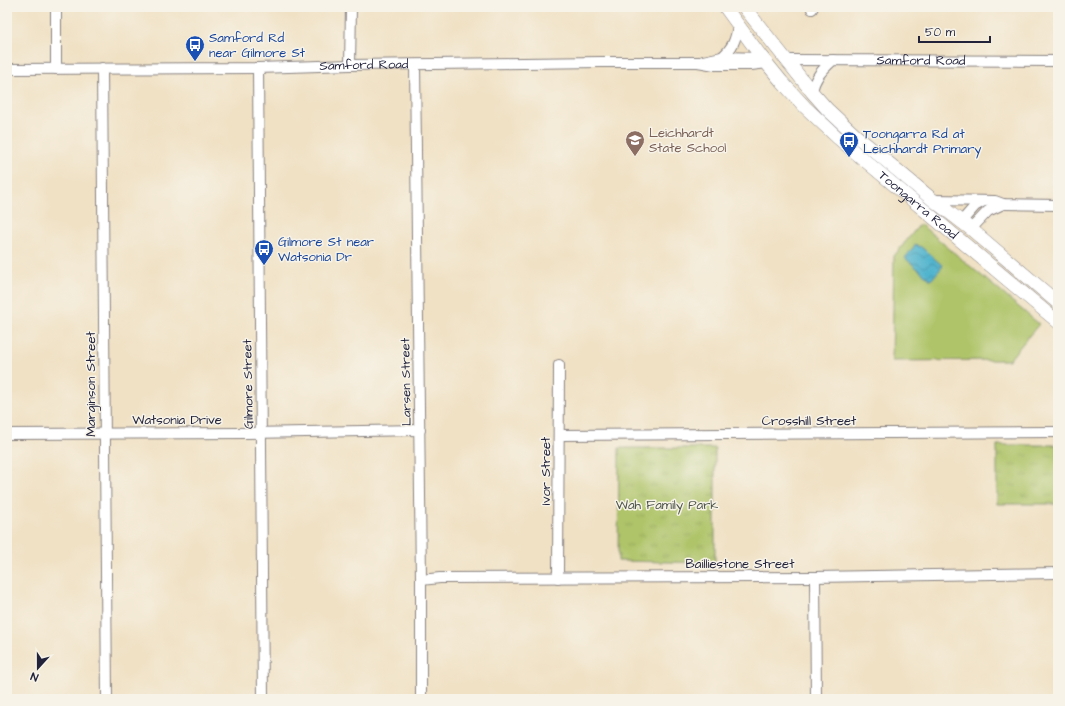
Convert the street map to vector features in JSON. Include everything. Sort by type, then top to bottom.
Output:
[{"type":"main road","name":"Toongarra Road","points":[[725,7],[764,60],[805,107],[825,126],[1058,322]]},
{"type":"main road","name":"Toongarra Road","points":[[744,7],[812,92],[855,135],[1058,303]]},
{"type":"main road","name":"Samford Road","points":[[764,60],[785,60]]},
{"type":"main road","points":[[956,236],[966,226]]},
{"type":"street","points":[[56,7],[56,69]]},
{"type":"street","points":[[350,65],[351,7]]},
{"type":"street","points":[[722,57],[733,47],[737,35],[738,25]]},
{"type":"street","name":"Samford Road","points":[[698,62],[722,57],[764,60]]},
{"type":"street","name":"Samford Road","points":[[7,69],[258,68],[350,65],[602,62],[698,62],[715,65],[764,60]]},
{"type":"street","name":"Samford Road","points":[[785,60],[1058,61]]},
{"type":"street","points":[[812,92],[813,86],[821,71],[833,60]]},
{"type":"street","name":"Larsen Street","points":[[416,65],[421,699]]},
{"type":"street","name":"Marginson Street","points":[[102,68],[107,699]]},
{"type":"street","name":"Gilmore Street","points":[[258,68],[263,699]]},
{"type":"street","points":[[933,200],[995,201],[1003,204],[1058,204]]},
{"type":"street","points":[[966,226],[975,206],[984,201]]},
{"type":"street","points":[[966,226],[988,211],[1003,204]]},
{"type":"street","name":"Ivor Street","points":[[558,578],[560,435],[559,365]]},
{"type":"street","name":"Watsonia Drive","points":[[7,434],[420,430]]},
{"type":"street","name":"Crosshill Street","points":[[560,435],[1058,432]]},
{"type":"street","name":"Bailliestone Street","points":[[421,580],[440,578],[815,577],[1058,573]]},
{"type":"street","points":[[815,577],[816,699]]},
{"type":"green space","points":[[920,224],[1039,324],[1009,360],[892,361],[894,256]]},
{"type":"green space","points":[[997,445],[1058,445],[1058,504],[997,504]]},
{"type":"green space","name":"Wah Family Park","points":[[619,448],[715,448],[715,563],[618,561]]},
{"type":"water","points":[[916,244],[943,266],[931,280],[905,258]]},
{"type":"place","name":"Samford Rd near Gilmore St","points":[[195,62]]},
{"type":"place","name":"Leichhardt State School","points":[[635,157]]},
{"type":"place","name":"Toongarra Rd at Leichhardt Primary","points":[[849,158]]},
{"type":"place","name":"Gilmore St near Watsonia Dr","points":[[264,266]]}]
